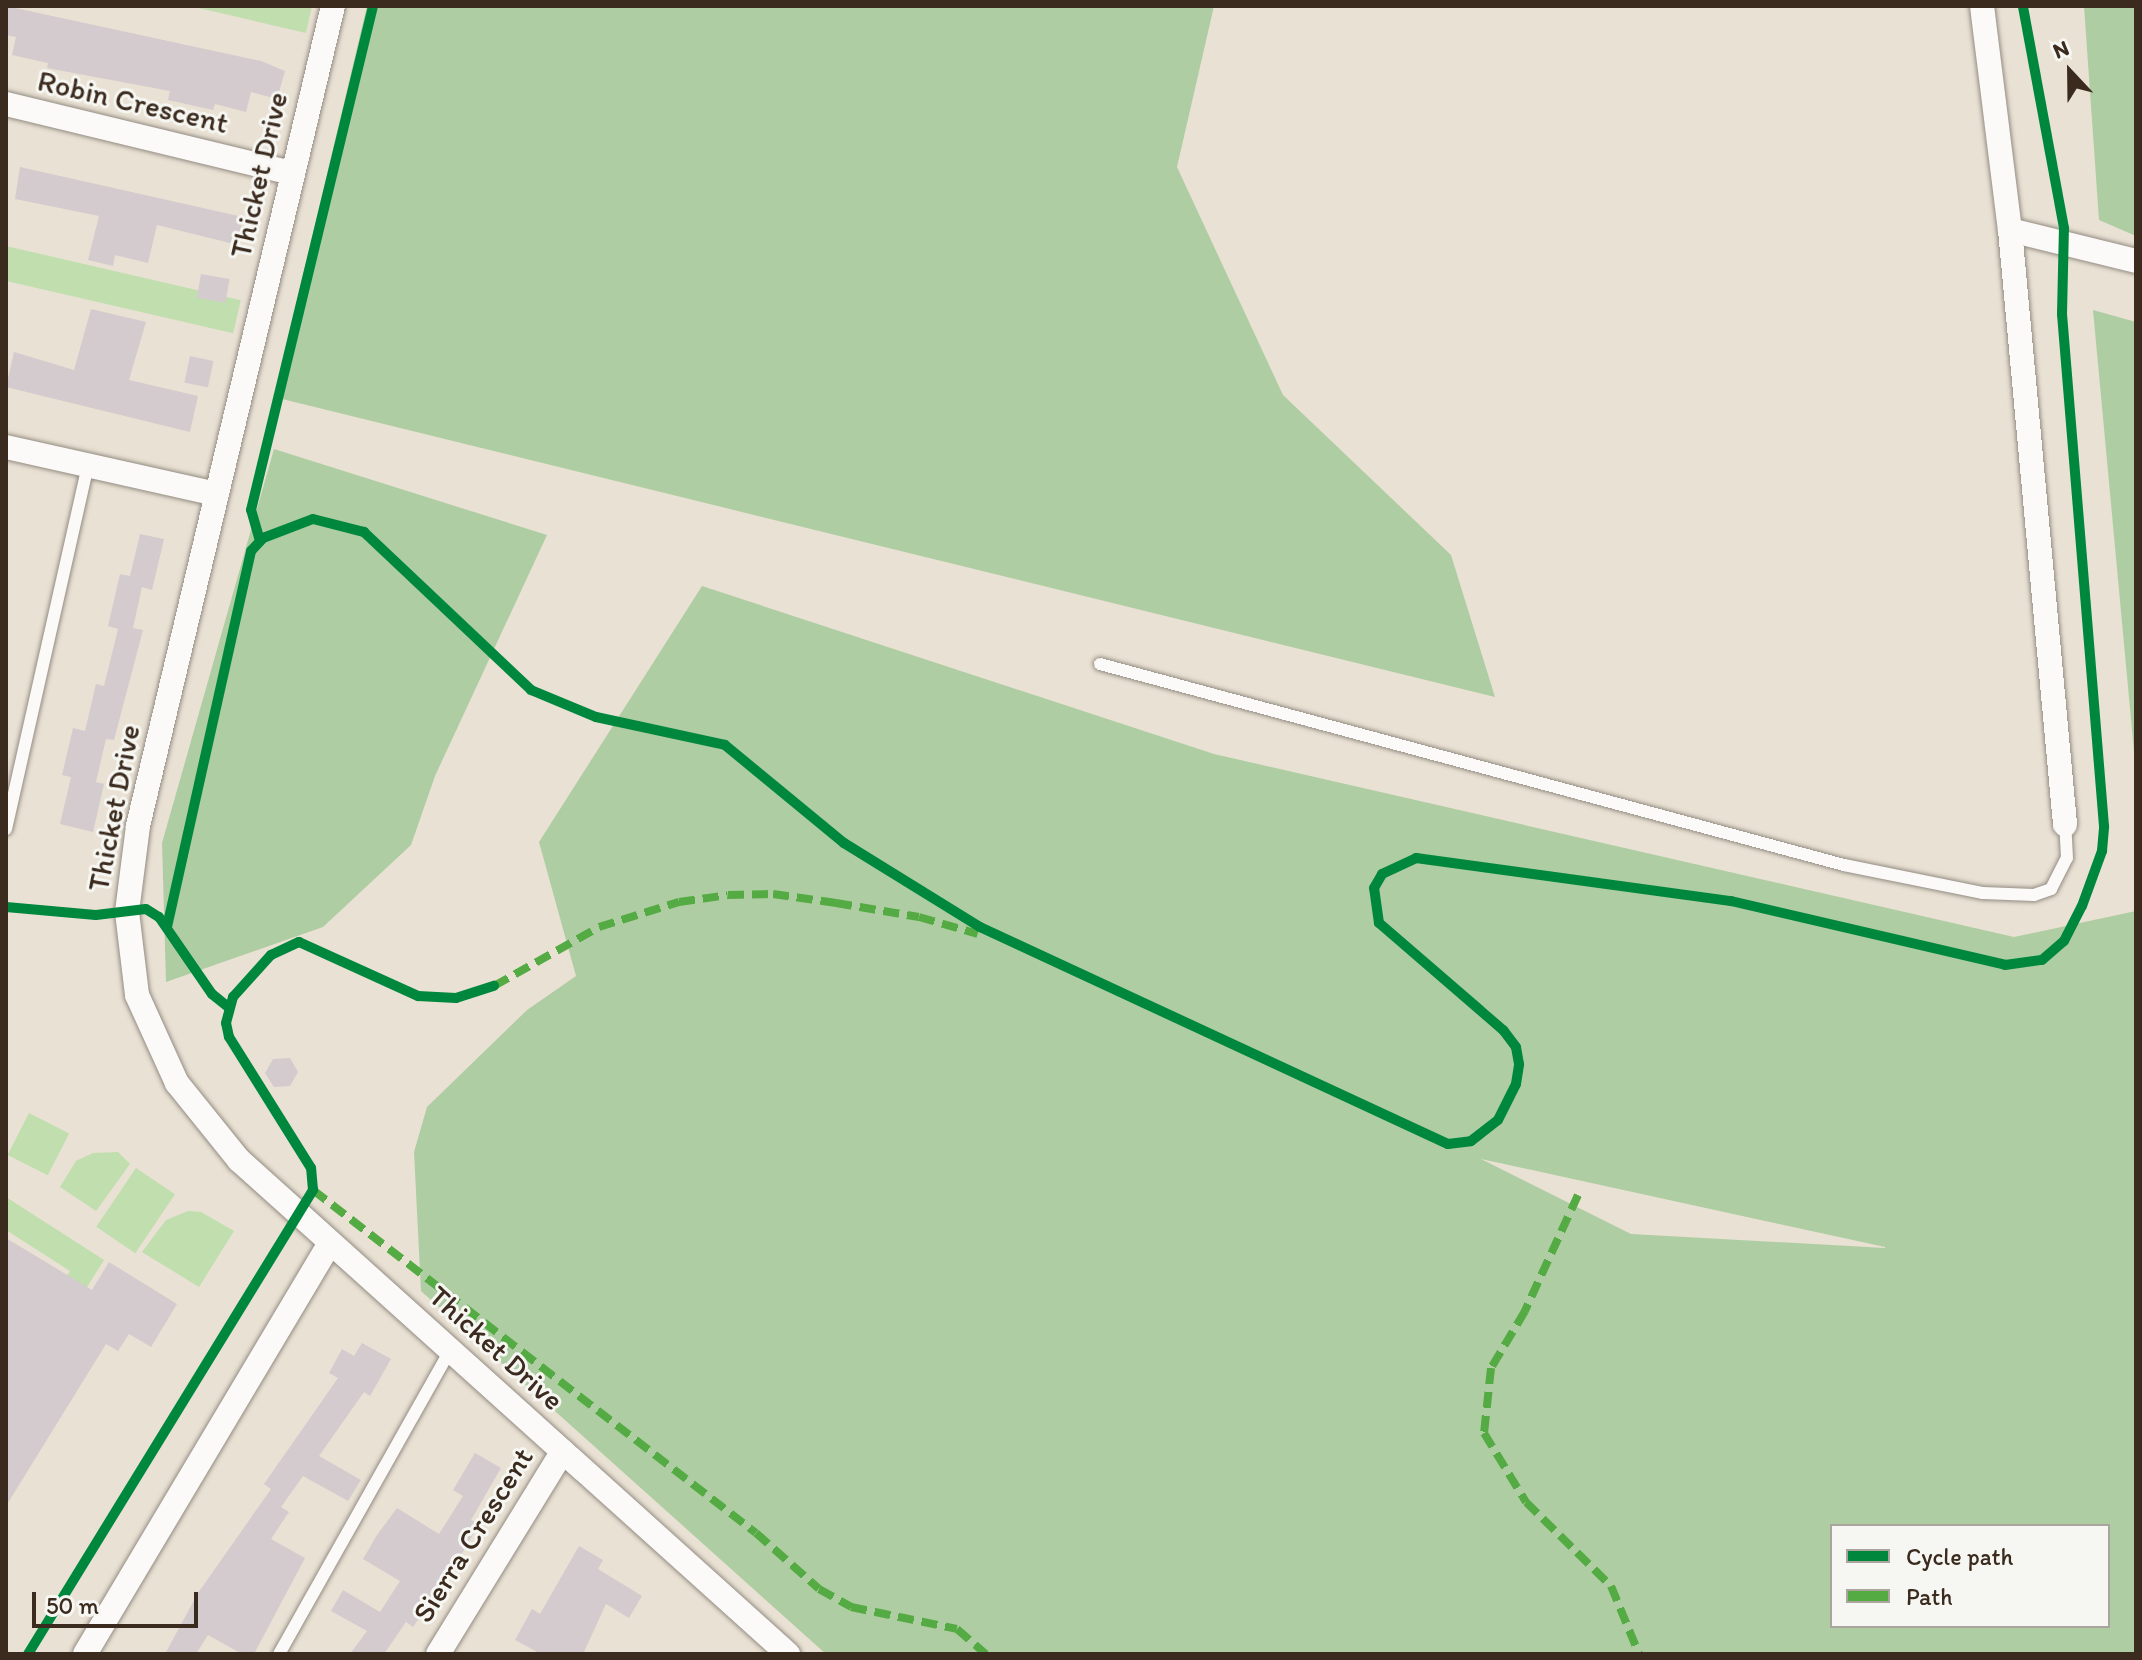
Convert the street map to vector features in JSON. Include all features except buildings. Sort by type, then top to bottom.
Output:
[{"type":"street","name":"Thicket Drive","points":[[333,6],[133,853],[127,912],[130,964],[151,1034],[194,1107],[239,1160],[785,1653]]},
{"type":"street","points":[[1982,6],[2010,230],[2065,824]]},
{"type":"street","name":"Robin Crescent","points":[[6,104],[292,173]]},
{"type":"street","points":[[2010,230],[2136,261]]},
{"type":"street","points":[[6,447],[216,494]]},
{"type":"street","points":[[85,1654],[330,1243]]},
{"type":"street","name":"Sierra Crescent","points":[[438,1654],[563,1451]]},
{"type":"lane","points":[[6,829],[88,465]]},
{"type":"lane","points":[[1100,664],[1844,865],[1983,893],[2034,895],[2051,889],[2067,858],[2065,824]]},
{"type":"lane","points":[[279,1654],[450,1350]]},
{"type":"green space","points":[[190,6],[312,6],[306,33]]},
{"type":"green space","points":[[367,6],[1214,6],[1177,167],[1283,395],[1451,555],[1495,697],[274,397]]},
{"type":"green space","points":[[2084,6],[2136,6],[2136,236],[2099,220]]},
{"type":"green space","points":[[6,246],[241,300],[233,333],[6,281]]},
{"type":"green space","points":[[2093,310],[2136,322],[2136,773]]},
{"type":"green space","points":[[274,449],[547,535],[435,776],[411,845],[323,927],[166,982],[162,843]]},
{"type":"green space","points":[[702,586],[1214,754],[2014,937],[2136,911],[2136,1654],[826,1654],[421,1291],[414,1152],[427,1107],[527,1010],[576,976],[539,842]],"holes":[[[1481,1159],[1885,1247],[1631,1234]]]},
{"type":"green space","points":[[29,1113],[69,1133],[48,1175],[8,1155]]},
{"type":"green space","points":[[118,1152],[130,1164],[96,1211],[60,1187],[76,1161],[93,1153]]},
{"type":"green space","points":[[136,1168],[175,1194],[135,1253],[96,1227]]},
{"type":"green space","points":[[6,1197],[104,1260],[82,1295],[63,1282],[70,1271],[6,1230]]},
{"type":"green space","points":[[188,1211],[201,1212],[234,1231],[199,1287],[142,1252],[166,1220]]},
{"type":"marked path","points":[[494,986],[599,927],[679,902],[728,895],[773,894],[836,903],[919,917],[978,934]]},
{"type":"marked path","points":[[313,1190],[756,1533],[819,1589],[851,1607],[957,1629],[986,1654]]},
{"type":"marked path","points":[[1578,1195],[1525,1311],[1491,1368],[1484,1433],[1526,1502],[1611,1586],[1639,1654]]},
{"type":"cycle path","points":[[260,541],[251,510],[373,6]]},
{"type":"cycle path","points":[[167,927],[251,551],[263,538],[313,519],[364,532],[531,690],[596,717],[725,745],[844,843],[980,927],[1448,1144],[1471,1141],[1498,1120],[1516,1084],[1519,1064],[1516,1047],[1503,1030],[1379,923],[1374,888],[1382,874],[1416,858],[1731,901],[2005,965],[2042,960],[2064,941],[2082,906],[2102,851],[2104,826],[2062,314],[2064,228],[2023,6]]},
{"type":"cycle path","points":[[6,907],[96,915],[146,909],[159,917],[212,994],[228,1007]]},
{"type":"cycle path","points":[[28,1654],[313,1190],[311,1168],[229,1037],[226,1023],[233,997],[271,955],[299,942],[418,996],[456,998],[494,986]]}]
